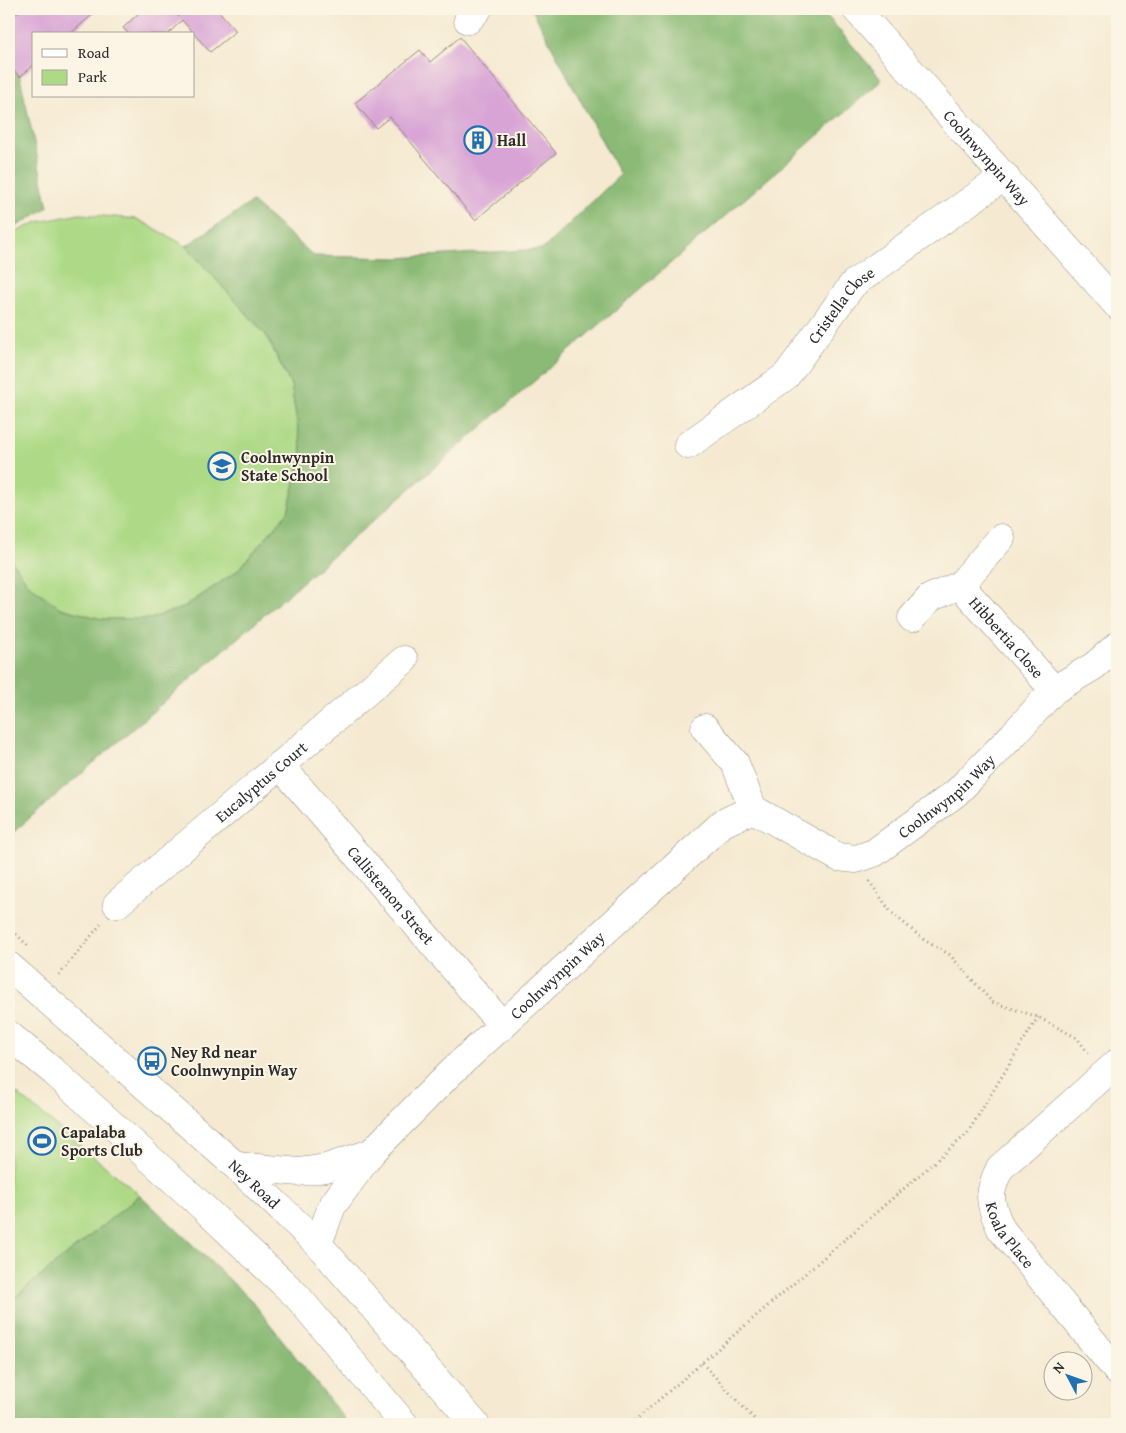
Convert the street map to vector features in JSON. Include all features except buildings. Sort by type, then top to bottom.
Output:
[{"type":"street","name":"Coolnwynpin Way","points":[[856,9],[1117,305]]},
{"type":"street","name":"Cristella Close","points":[[688,446],[786,376],[853,284],[1005,176]]},
{"type":"street","name":"Hibbertia Close","points":[[912,618],[930,598],[960,585],[1001,538]]},
{"type":"street","name":"Hibbertia Close","points":[[960,585],[1054,690]]},
{"type":"street","name":"Coolnwynpin Way","points":[[856,859],[874,853],[956,793],[1014,735],[1054,690],[1094,666],[1117,646]]},
{"type":"street","name":"Eucalyptus Court","points":[[117,904],[404,660]]},
{"type":"street","points":[[705,728],[735,763],[752,809],[838,858],[856,859]]},
{"type":"street","name":"Callistemon Street","points":[[280,765],[504,1026]]},
{"type":"street","name":"Coolnwynpin Way","points":[[318,1244],[332,1206],[371,1153],[450,1073],[504,1026],[723,823],[752,809]]},
{"type":"street","name":"Ney Road","points":[[9,966],[236,1166],[318,1244],[475,1424]]},
{"type":"street","points":[[9,1035],[54,1072],[182,1188],[297,1296],[404,1424]]},
{"type":"street","name":"Koala Place","points":[[1111,1068],[1000,1168],[990,1188],[991,1207],[1001,1229],[1117,1371]]},
{"type":"street","name":"Coolnwynpin Way","points":[[236,1166],[299,1172],[326,1168],[371,1153]]},
{"type":"path","points":[[856,859],[872,886],[891,912],[924,940],[949,954],[992,1002],[1038,1017],[1077,1038],[1111,1068]]},
{"type":"path","points":[[43,995],[117,904]]},
{"type":"path","points":[[631,1424],[967,1134],[1038,1017]]},
{"type":"path","points":[[702,1363],[759,1424]]},
{"type":"green space","points":[[532,9],[821,9],[882,80],[9,836],[9,557],[28,584],[60,608],[102,619],[150,619],[185,607],[237,571],[288,512],[302,453],[291,385],[266,335],[186,246],[252,202],[314,256],[397,258],[543,249],[620,175]]},
{"type":"green space","points":[[9,65],[20,77],[48,207],[9,231]]},
{"type":"green space","points":[[80,214],[137,219],[186,246],[266,335],[291,385],[302,453],[288,512],[237,571],[184,607],[150,619],[102,619],[60,608],[28,584],[9,557],[9,235],[38,222]]},
{"type":"green space","name":"Capalaba Sports Club","points":[[9,1087],[140,1195],[9,1302]]},
{"type":"green space","points":[[140,1195],[252,1301],[348,1424],[9,1424],[9,1302]]},
{"type":"place","name":"Hall","points":[[478,140]]},
{"type":"place","name":"Coolnwynpin State School","points":[[222,466]]},
{"type":"place","name":"Ney Rd near Coolnwynpin Way","points":[[152,1061]]},
{"type":"place","name":"Capalaba Sports Club","points":[[42,1141]]}]
